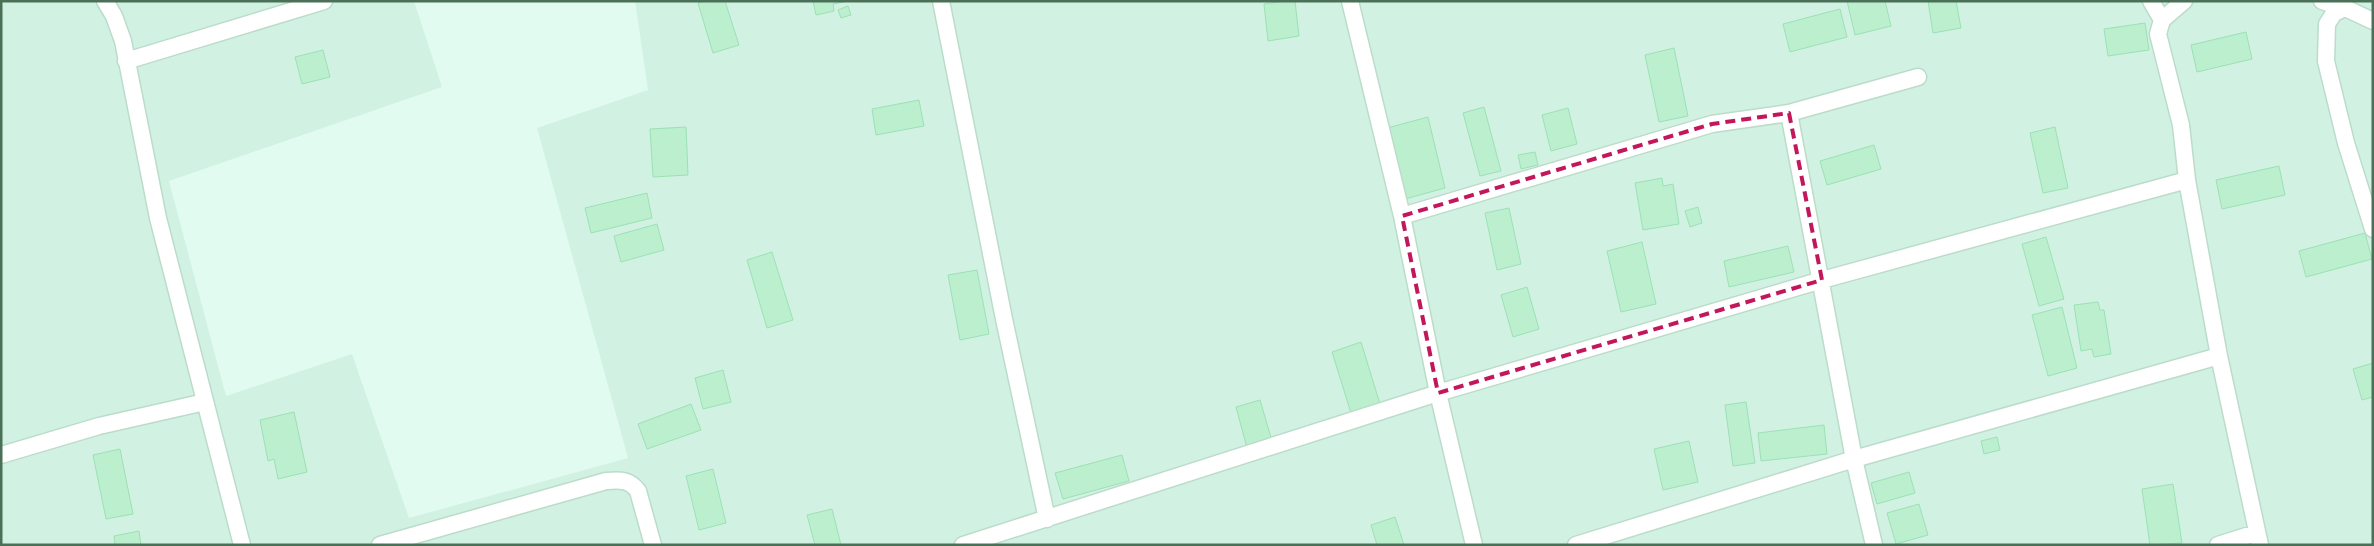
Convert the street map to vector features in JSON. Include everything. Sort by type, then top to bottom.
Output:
[{"type":"street","points":[[105,1],[114,16],[126,60],[158,218],[242,545]]},
{"type":"street","points":[[126,60],[324,1]]},
{"type":"street","points":[[940,1],[1002,309],[1047,518]]},
{"type":"street","points":[[1350,1],[1402,216],[1438,394],[1474,545]]},
{"type":"street","points":[[2151,1],[2162,20]]},
{"type":"street","points":[[2184,1],[2162,20],[2158,34],[2181,124],[2187,180],[2219,356],[2258,539],[2218,545]]},
{"type":"street","points":[[2322,1],[2345,8],[2373,21]]},
{"type":"street","points":[[2345,8],[2334,13],[2327,24],[2326,61],[2346,143],[2373,229]]},
{"type":"street","points":[[1402,216],[1712,124],[1789,113],[1918,76]]},
{"type":"street","points":[[1789,113],[1822,280],[1854,459],[1874,545]]},
{"type":"street","points":[[962,545],[1438,394],[1822,280],[2187,180]]},
{"type":"street","points":[[1576,545],[1854,459],[2219,356]]},
{"type":"street","points":[[1,455],[99,426],[205,402]]},
{"type":"street","points":[[380,545],[606,481],[624,480],[633,483],[638,491],[653,545]]},
{"type":"highlighted area","points":[[1789,113],[1822,280],[1438,393],[1402,216],[1712,124]]},
{"type":"shaded area","points":[[1,1],[414,1],[442,87],[169,181],[226,396],[352,354],[409,518],[628,458],[537,128],[648,90],[635,1],[2373,1],[2373,545],[1,545]]},
{"type":"building","points":[[725,1],[739,45],[713,53],[698,3]]},
{"type":"building","points":[[813,1],[844,2],[833,4],[834,11],[816,15]]},
{"type":"building","points":[[1295,1],[1299,36],[1268,41],[1264,4]]},
{"type":"building","points":[[1847,1],[1885,1],[1891,26],[1855,35]]},
{"type":"building","points":[[1928,1],[1956,1],[1961,28],[1933,33]]},
{"type":"building","points":[[848,6],[851,15],[841,18],[838,10]]},
{"type":"building","points":[[1840,9],[1847,37],[1790,52],[1783,24]]},
{"type":"building","points":[[2145,23],[2149,50],[2108,56],[2104,29]]},
{"type":"building","points":[[2246,32],[2252,59],[2197,72],[2191,45]]},
{"type":"building","points":[[1674,48],[1688,116],[1659,122],[1645,55]]},
{"type":"building","points":[[323,50],[330,77],[302,84],[295,57]]},
{"type":"building","points":[[919,100],[924,126],[876,135],[872,109]]},
{"type":"building","points":[[1484,107],[1501,171],[1480,176],[1463,113]]},
{"type":"building","points":[[1568,108],[1577,144],[1551,151],[1542,115]]},
{"type":"building","points":[[1428,117],[1445,188],[1405,199],[1387,128]]},
{"type":"building","points":[[686,127],[688,175],[653,177],[650,129]]},
{"type":"building","points":[[2055,127],[2068,188],[2043,193],[2030,133]]},
{"type":"building","points":[[1874,145],[1881,169],[1827,185],[1820,161]]},
{"type":"building","points":[[1535,152],[1538,165],[1521,169],[1518,155]]},
{"type":"building","points":[[2279,166],[2285,195],[2222,209],[2216,180]]},
{"type":"building","points":[[1662,178],[1663,186],[1673,184],[1679,224],[1643,230],[1635,183]]},
{"type":"building","points":[[647,193],[652,218],[591,233],[585,208]]},
{"type":"building","points":[[1698,207],[1702,223],[1690,227],[1685,211]]},
{"type":"building","points":[[1509,208],[1521,264],[1497,270],[1485,213]]},
{"type":"building","points":[[657,224],[664,250],[621,262],[614,236]]},
{"type":"building","points":[[2365,233],[2372,259],[2306,277],[2299,251]]},
{"type":"building","points":[[2046,237],[2064,299],[2039,306],[2022,244]]},
{"type":"building","points":[[1642,242],[1656,304],[1621,312],[1607,251]]},
{"type":"building","points":[[1788,246],[1794,272],[1729,287],[1724,261]]},
{"type":"building","points":[[772,252],[793,320],[767,328],[747,260]]},
{"type":"building","points":[[977,270],[989,334],[960,340],[948,275]]},
{"type":"building","points":[[1527,287],[1539,329],[1513,337],[1501,295]]},
{"type":"building","points":[[2098,302],[2100,310],[2104,310],[2111,354],[2094,357],[2092,349],[2081,351],[2074,305]]},
{"type":"building","points":[[2062,307],[2077,368],[2048,376],[2032,315]]},
{"type":"building","points":[[1361,342],[1380,404],[1351,413],[1332,352]]},
{"type":"building","points":[[2373,363],[2373,397],[2362,400],[2353,369]]},
{"type":"building","points":[[723,370],[731,402],[703,409],[695,378]]},
{"type":"building","points":[[1260,400],[1272,441],[1247,448],[1236,407]]},
{"type":"building","points":[[1746,402],[1755,463],[1733,466],[1725,405]]},
{"type":"building","points":[[691,404],[701,430],[647,449],[638,424]]},
{"type":"building","points":[[294,412],[307,472],[278,479],[274,459],[268,461],[260,420]]},
{"type":"building","points":[[1824,425],[1827,454],[1761,461],[1758,433]]},
{"type":"building","points":[[1997,437],[2000,450],[1984,454],[1981,441]]},
{"type":"building","points":[[1689,441],[1698,482],[1663,490],[1654,449]]},
{"type":"building","points":[[120,449],[133,514],[106,519],[93,455]]},
{"type":"building","points":[[1122,455],[1129,481],[1063,499],[1055,473]]},
{"type":"building","points":[[713,469],[726,523],[699,530],[686,476]]},
{"type":"building","points":[[1909,472],[1915,493],[1877,504],[1871,483]]},
{"type":"building","points":[[2173,484],[2182,543],[2150,545],[2142,489]]},
{"type":"building","points":[[1919,504],[1928,535],[1896,544],[1887,513]]},
{"type":"building","points":[[832,509],[841,545],[815,545],[807,515]]},
{"type":"building","points":[[1395,517],[1404,545],[1377,545],[1371,525]]},
{"type":"building","points":[[139,531],[141,545],[115,545],[114,536]]}]
